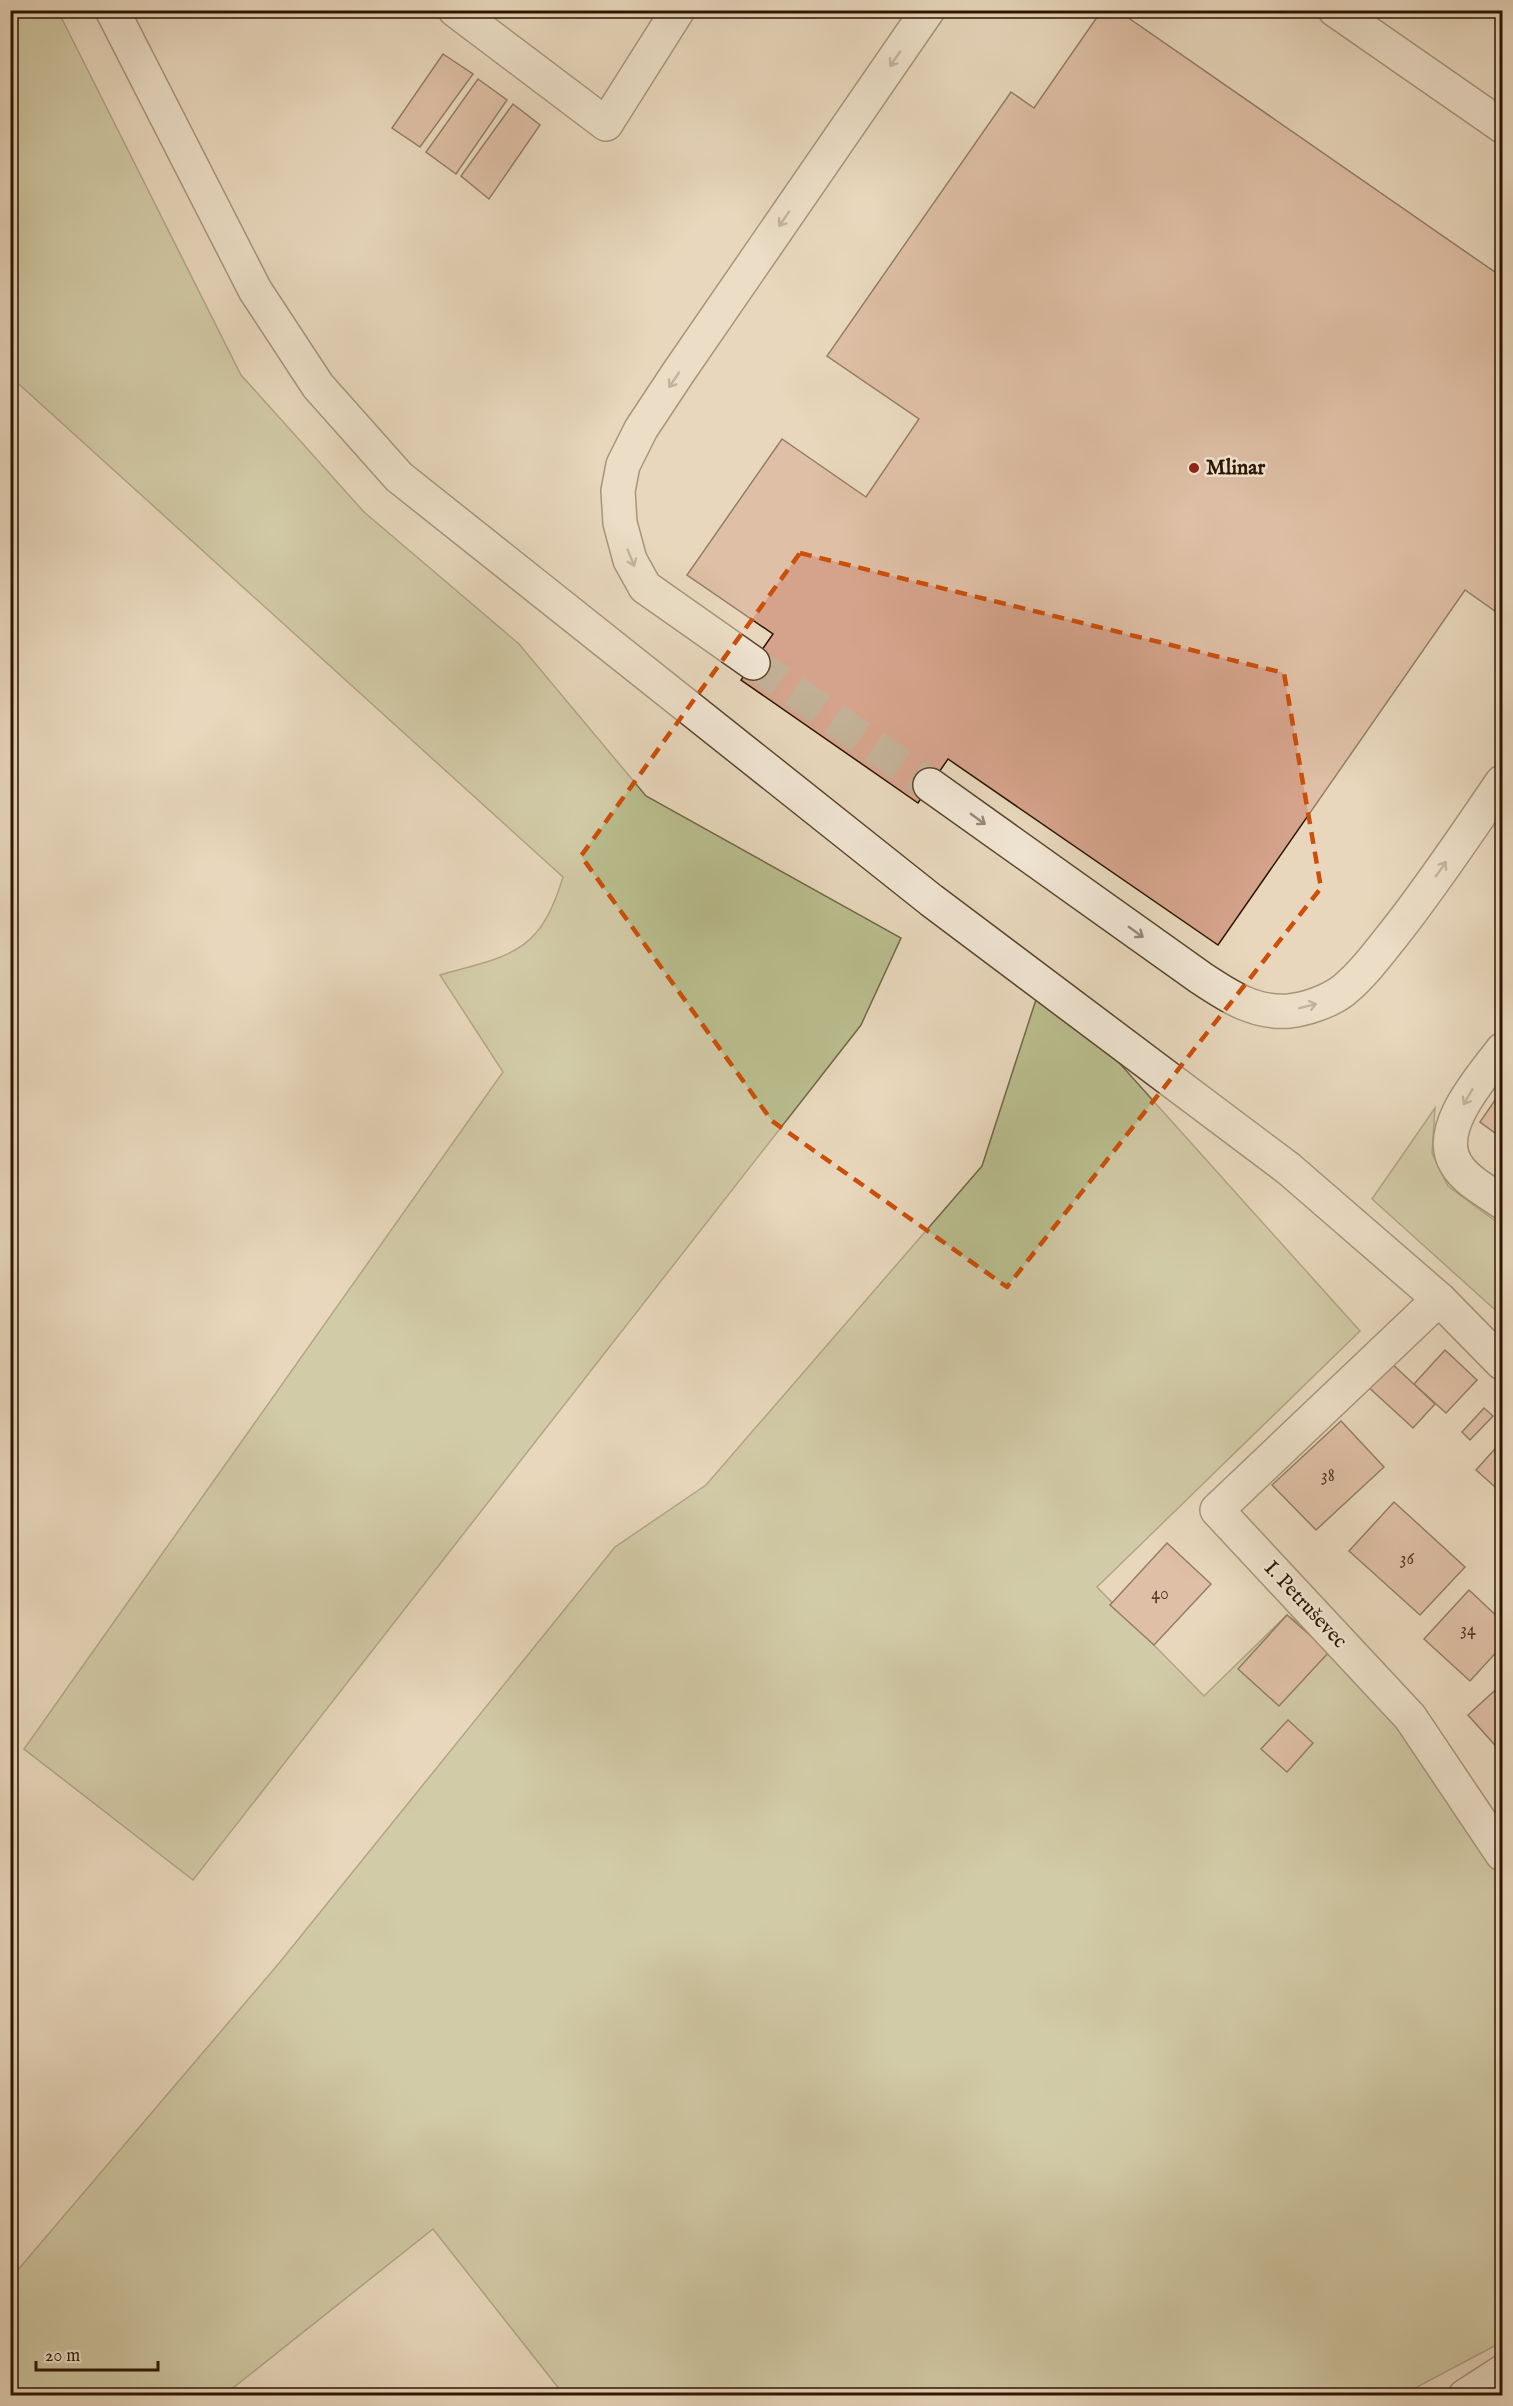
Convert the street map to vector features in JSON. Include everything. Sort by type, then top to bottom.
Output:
[{"type":"street","points":[[112,10],[255,290],[318,386],[399,477],[931,900],[1289,1169],[1438,1299],[1503,1363]]},
{"type":"street","points":[[455,10],[606,124],[678,10]]},
{"type":"street","points":[[753,663],[645,587],[630,560],[620,523],[618,491],[623,465],[641,429],[678,373],[928,10]]},
{"type":"street","points":[[1335,10],[1503,126]]},
{"type":"street","points":[[930,785],[1201,978],[1241,1003],[1264,1009],[1289,1011],[1322,1003],[1343,991],[1367,967],[1411,912],[1503,782]]},
{"type":"street","points":[[1503,1050],[1474,1087],[1452,1124],[1451,1148],[1455,1163],[1465,1176],[1503,1202]]},
{"type":"street","name":"I. Petruševec","points":[[1438,1299],[1217,1510],[1410,1717],[1503,1854]]},
{"type":"street","points":[[1465,2396],[1503,2373]]},
{"type":"highlighted area","points":[[800,553],[1284,673],[1321,888],[1007,1287],[772,1121],[581,856]]},
{"type":"green space","points":[[11,10],[58,11],[241,375],[364,512],[519,644],[646,796],[901,938],[861,1025],[193,1880],[24,1749],[503,1072],[440,975],[504,956],[533,937],[554,902],[563,877],[11,377]]},
{"type":"green space","points":[[1043,978],[1360,1331],[1097,1587],[1204,1696],[1287,1615],[1424,1712],[1502,1830],[1502,2342],[1402,2395],[564,2395],[433,2229],[224,2395],[11,2396],[11,2278],[280,1962],[615,1547],[706,1485],[982,1166]]},
{"type":"green space","points":[[1435,1108],[1432,1153],[1448,1186],[1502,1226],[1502,1316],[1372,1199]]},
{"type":"building","name":"Mlinar","points":[[1102,10],[1117,10],[1502,277],[1502,616],[1465,590],[1218,945],[948,759],[918,803],[741,680],[773,634],[687,575],[782,439],[866,497],[919,419],[827,356],[1011,92],[1034,108]]},
{"type":"building","points":[[443,54],[473,74],[420,147],[392,128]]},
{"type":"building","points":[[478,79],[507,100],[456,174],[426,152]]},
{"type":"building","points":[[513,104],[540,125],[489,199],[461,176]]},
{"type":"building","points":[[1502,1090],[1502,1138],[1480,1122]]},
{"type":"building","points":[[1445,1350],[1477,1380],[1446,1413],[1414,1384]]},
{"type":"building","points":[[1388,1360],[1435,1404],[1413,1428],[1365,1384]]},
{"type":"building","points":[[1484,1408],[1493,1416],[1470,1440],[1462,1432]]},
{"type":"building","points":[[1341,1421],[1384,1467],[1316,1530],[1272,1485]]},
{"type":"building","points":[[1502,1441],[1502,1493],[1476,1470]]},
{"type":"building","points":[[1394,1502],[1465,1567],[1420,1615],[1349,1551]]},
{"type":"building","points":[[1167,1543],[1211,1584],[1154,1645],[1110,1605]]},
{"type":"building","points":[[1469,1590],[1502,1621],[1502,1646],[1470,1681],[1424,1639]]},
{"type":"building","points":[[1287,1615],[1329,1652],[1279,1706],[1238,1669]]},
{"type":"building","points":[[1502,1684],[1502,1753],[1468,1715]]},
{"type":"building","points":[[1288,1720],[1313,1743],[1287,1772],[1261,1749]]},
{"type":"tunnel","points":[[753,663],[930,785]]},
{"type":"place","name":"Mlinar","points":[[1194,468]]}]
